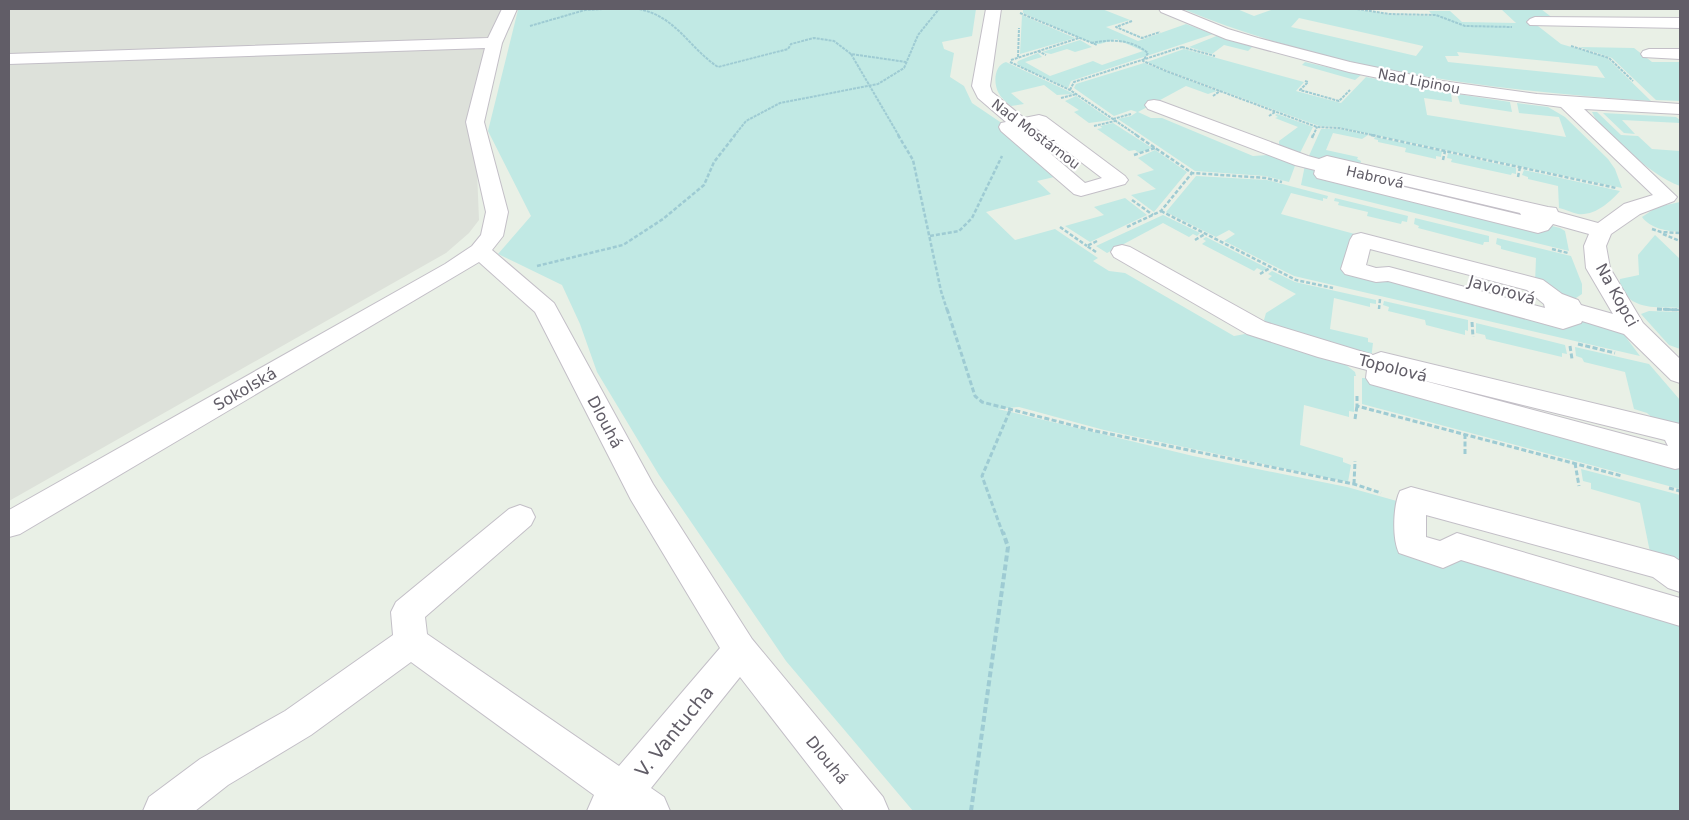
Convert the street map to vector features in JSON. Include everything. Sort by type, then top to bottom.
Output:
[{"type":"street","points":[[480,251],[492,236],[497,212],[475,122],[495,40],[509,9]]},
{"type":"street","name":"Nad Mostárnou","points":[[993,9],[984,74],[980,86],[984,94],[1017,128],[1086,171]]},
{"type":"street","name":"Nad Lipinou","points":[[1166,9],[1222,32],[1343,66],[1458,89],[1567,103],[1680,109]]},
{"type":"street","points":[[1551,9],[1569,22]]},
{"type":"street","points":[[1539,25],[1569,22],[1680,23]]},
{"type":"street","points":[[9,59],[495,40]]},
{"type":"street","points":[[1649,54],[1680,54]]},
{"type":"street","points":[[1567,103],[1673,197]]},
{"type":"street","name":"Habrová","points":[[1143,110],[1286,154],[1302,161],[1326,166],[1327,162],[1548,213],[1548,216],[1602,231]]},
{"type":"street","points":[[1602,231],[1632,209],[1673,197]]},
{"type":"street","name":"Na Kopci","points":[[1602,231],[1595,246],[1598,268],[1633,328],[1680,374]]},
{"type":"street","points":[[1361,240],[1535,285],[1553,299],[1569,305],[1570,309],[1572,318],[1563,321],[1389,274],[1376,275],[1352,269],[1361,240]]},
{"type":"street","name":"Topolová","points":[[1107,249],[1256,328],[1327,352],[1380,365],[1381,361],[1677,433],[1680,441]]},
{"type":"street","name":"Dlouhá","points":[[480,251],[545,308],[642,492],[740,650],[869,811]]},
{"type":"street","name":"Sokolská","points":[[9,525],[453,269],[480,251]]},
{"type":"street","name":"Javorová","points":[[1371,252],[1633,328]]},
{"type":"street","points":[[1380,365],[1379,378],[1675,458],[1680,457]]},
{"type":"street","points":[[1680,578],[1663,566],[1411,499],[1413,504],[1410,544],[1442,555],[1456,546],[1680,612]]},
{"type":"street","points":[[1413,504],[1652,571],[1680,590]]},
{"type":"street","points":[[520,517],[408,612],[411,642],[628,805]]},
{"type":"street","points":[[163,811],[214,772],[298,723],[411,642]]},
{"type":"street","name":"V. Vantucha","points":[[628,805],[740,650]]},
{"type":"path","points":[[495,40],[580,11],[605,9]]},
{"type":"path","points":[[639,9],[648,10],[669,19],[684,33],[700,54],[718,67],[788,49],[792,44],[814,38],[834,41],[851,54],[913,160],[941,291],[975,396],[982,402],[1095,431],[1354,484],[1413,504]]},
{"type":"path","points":[[506,274],[622,244],[663,219],[704,185],[714,162],[746,121],[780,103],[878,84],[904,68],[918,35],[939,9]]},
{"type":"path","points":[[1018,57],[1020,9]]},
{"type":"path","points":[[1357,9],[1389,14],[1436,15],[1465,26],[1539,25],[1561,43],[1609,58],[1660,108]]},
{"type":"path","points":[[1424,11],[1427,14]]},
{"type":"path","points":[[1020,13],[1096,45]]},
{"type":"path","points":[[1132,22],[1116,26],[1142,38],[1160,32]]},
{"type":"path","points":[[1070,90],[1074,82],[1143,61],[1222,32]]},
{"type":"path","points":[[1060,227],[1107,249],[1161,211],[1192,173],[1070,90],[1006,60],[1014,60],[1018,57],[1079,38]]},
{"type":"path","points":[[1091,43],[1111,38],[1122,39],[1148,53],[1143,61]]},
{"type":"path","points":[[1573,46],[1590,47]]},
{"type":"path","points":[[1182,47],[1218,57]]},
{"type":"path","points":[[1037,51],[1046,55]]},
{"type":"path","points":[[851,54],[906,62]]},
{"type":"path","points":[[1143,61],[1317,127],[1339,128],[1616,189]]},
{"type":"path","points":[[1299,79],[1308,82],[1300,90],[1339,101],[1352,88]]},
{"type":"path","points":[[1213,96],[1220,91]]},
{"type":"path","points":[[1061,98],[1076,94]]},
{"type":"path","points":[[1269,116],[1276,111]]},
{"type":"path","points":[[1094,126],[1116,121]]},
{"type":"path","points":[[930,236],[959,231],[972,218],[1017,128]]},
{"type":"path","points":[[1369,140],[1370,135]]},
{"type":"path","points":[[1134,155],[1156,148]]},
{"type":"path","points":[[1443,160],[1445,151]]},
{"type":"path","points":[[1518,177],[1520,168]]},
{"type":"path","points":[[1127,197],[1153,215]]},
{"type":"path","points":[[1661,232],[1680,241]]},
{"type":"path","points":[[1195,240],[1205,234]]},
{"type":"path","points":[[1260,274],[1271,268]]},
{"type":"path","points":[[1379,309],[1380,298]]},
{"type":"path","points":[[1471,319],[1473,337]]},
{"type":"path","points":[[1570,343],[1572,359]]},
{"type":"path","points":[[1355,419],[1357,406]]},
{"type":"path","points":[[971,811],[1008,547],[982,476],[1011,408]]},
{"type":"path","points":[[1465,434],[1465,456]]},
{"type":"path","points":[[1354,484],[1355,461]]},
{"type":"path","points":[[1575,463],[1579,486]]},
{"type":"shaded area","points":[[9,9],[509,9],[494,43],[475,122],[479,220],[469,233],[446,253],[9,501]]},
{"type":"shaded area","points":[[976,9],[972,36],[942,42],[944,49],[954,53],[950,77],[964,86],[972,103],[1012,130],[1063,175],[1037,181],[1051,194],[986,212],[1015,240],[1055,229],[1098,258],[1093,261],[1109,271],[1125,273],[1234,336],[1245,334],[1346,365],[1355,372],[1356,376],[1354,376],[1354,412],[1349,411],[1349,417],[1304,405],[1300,445],[1343,458],[1343,462],[1351,465],[1348,482],[1104,430],[1019,407],[998,409],[1193,456],[1347,487],[1411,505],[1410,545],[1457,546],[1680,612],[1680,811],[913,811],[786,661],[659,475],[597,372],[580,324],[562,285],[498,254],[531,216],[488,131],[518,10]]},
{"type":"shaded area","points":[[1023,9],[1102,9],[1130,20],[1106,27],[1138,41],[1186,24],[1213,34],[1071,81],[1068,88],[1021,67],[1017,63],[1018,61],[1038,53],[1042,57],[1025,62],[1050,76],[1093,61],[1102,65],[1143,51],[1116,39],[1094,44],[1023,13]]},
{"type":"shaded area","points":[[1183,9],[1237,9],[1254,16],[1271,10],[1269,9],[1352,9],[1390,15],[1433,16],[1429,11],[1450,11],[1462,22],[1516,23],[1501,9],[1541,9],[1554,19],[1529,19],[1561,44],[1606,57],[1651,101],[1532,91],[1472,84],[1413,74],[1296,48],[1239,30]],"holes":[[[1299,18],[1423,46],[1423,47],[1416,56],[1291,27]],[[1457,52],[1597,66],[1605,78],[1448,62],[1445,56],[1459,56]]]},
{"type":"shaded area","points":[[1022,15],[1075,38],[1020,54]]},
{"type":"shaded area","points":[[1219,35],[1253,46],[1248,51],[1224,45],[1212,54],[1189,47]]},
{"type":"shaded area","points":[[1080,40],[1092,47],[1075,52],[1067,49],[1051,54],[1042,52]]},
{"type":"shaded area","points":[[1579,47],[1634,48],[1652,62],[1680,62],[1680,101],[1656,100],[1612,58]]},
{"type":"shaded area","points":[[1184,49],[1304,82],[1296,91],[1341,103],[1366,77],[1451,93],[1452,102],[1424,98],[1427,115],[1566,137],[1559,117],[1519,113],[1517,103],[1548,107],[1565,117],[1608,159],[1615,169],[1622,188],[1338,127],[1319,126],[1147,62]]},
{"type":"shaded area","points":[[1006,62],[1073,94],[1057,95],[1044,85],[1011,93],[1024,104],[1011,106],[999,94],[996,88],[997,70],[999,66]]},
{"type":"shaded area","points":[[1305,62],[1361,75],[1355,80],[1302,65]]},
{"type":"shaded area","points":[[1144,63],[1217,91],[1208,94],[1186,86],[1138,112],[1151,118],[1162,118],[1253,156],[1268,155],[1296,163],[1289,182],[1265,176],[1195,171],[1118,119],[1131,116],[1137,112],[1131,110],[1114,116],[1074,88],[1076,84]]},
{"type":"shaded area","points":[[1457,94],[1510,102],[1512,112],[1460,104]]},
{"type":"shaded area","points":[[1076,96],[1111,120],[1089,123],[1074,112],[1079,110],[1065,101]]},
{"type":"shaded area","points":[[1592,112],[1597,112],[1621,135],[1638,136],[1652,149],[1680,151],[1680,186],[1657,174],[1635,157],[1596,120]]},
{"type":"shaded area","points":[[1603,113],[1676,117],[1680,120],[1680,123],[1622,120],[1635,134],[1624,133]]},
{"type":"shaded area","points":[[1277,114],[1313,127],[1299,155],[1279,146],[1279,141],[1298,127],[1275,118],[1278,117],[1275,115]]},
{"type":"shaded area","points":[[1113,123],[1152,148],[1139,153],[1135,150],[1129,151],[1097,129],[1102,128],[1100,126]]},
{"type":"shaded area","points":[[1321,129],[1340,129],[1368,135],[1362,139],[1333,133],[1326,150],[1358,157],[1357,159],[1361,161],[1359,169],[1308,158]]},
{"type":"shaded area","points":[[1375,137],[1442,151],[1441,157],[1436,156],[1436,159],[1405,152],[1406,148],[1378,142],[1378,140],[1374,139]]},
{"type":"shaded area","points":[[1155,150],[1187,172],[1154,212],[1131,195],[1156,189],[1137,175],[1154,170],[1138,158]]},
{"type":"shaded area","points":[[1448,153],[1516,168],[1516,174],[1512,173],[1511,175],[1451,162],[1452,159],[1447,158]]},
{"type":"shaded area","points":[[1305,165],[1560,228],[1565,231],[1569,251],[1301,185]]},
{"type":"shaded area","points":[[1524,170],[1620,191],[1607,204],[1596,211],[1578,214],[1559,208],[1558,186],[1528,179],[1528,177],[1522,175]]},
{"type":"shaded area","points":[[1196,176],[1267,180],[1328,196],[1327,199],[1323,198],[1323,201],[1291,193],[1281,214],[1362,236],[1353,268],[1572,318],[1622,332],[1640,356],[1294,276],[1224,241],[1235,234],[1229,230],[1216,237],[1166,212]]},
{"type":"shaded area","points":[[1125,198],[1147,215],[1090,242],[1065,226],[1104,215],[1094,207]]},
{"type":"shaded area","points":[[1335,198],[1408,216],[1407,222],[1402,221],[1401,224],[1367,216],[1368,212],[1338,205],[1339,202],[1334,201]]},
{"type":"shaded area","points":[[1680,202],[1680,232],[1655,227],[1642,217],[1657,207]]},
{"type":"shaded area","points":[[1163,215],[1200,233],[1197,236],[1193,234],[1189,237],[1163,223],[1107,253],[1096,246]]},
{"type":"shaded area","points":[[1415,218],[1489,236],[1489,242],[1484,242],[1483,245],[1418,228],[1419,226],[1414,224]]},
{"type":"shaded area","points":[[1655,235],[1680,259],[1680,308],[1636,303],[1625,294],[1621,287],[1620,279],[1639,275],[1638,255]]},
{"type":"shaded area","points":[[1206,237],[1267,268],[1263,271],[1257,268],[1254,271],[1202,244],[1206,241],[1203,239]]},
{"type":"shaded area","points":[[1497,238],[1571,256],[1582,284],[1582,294],[1573,300],[1535,283],[1536,258],[1501,249],[1501,246],[1496,244]]},
{"type":"shaded area","points":[[1272,271],[1295,282],[1376,300],[1376,304],[1370,303],[1370,307],[1334,298],[1330,329],[1368,338],[1368,342],[1373,343],[1371,359],[1268,326],[1264,320],[1266,313],[1296,294],[1268,279],[1272,276],[1268,274]]},
{"type":"shaded area","points":[[1384,301],[1468,320],[1468,331],[1465,330],[1465,335],[1426,325],[1425,320],[1388,311],[1389,307],[1383,305]]},
{"type":"shaded area","points":[[1649,311],[1680,312],[1680,349],[1669,345],[1641,314]]},
{"type":"shaded area","points":[[1476,323],[1565,345],[1567,354],[1562,353],[1562,357],[1486,339],[1485,335],[1476,333]]},
{"type":"shaded area","points":[[1575,347],[1649,364],[1680,400],[1680,426],[1657,422],[1647,413],[1634,409],[1625,372],[1584,362],[1582,358],[1576,356]]},
{"type":"shaded area","points":[[1362,378],[1379,378],[1675,458],[1680,457],[1680,489],[1362,404]]},
{"type":"shaded area","points":[[1581,469],[1680,495],[1680,567],[1667,557],[1650,552],[1640,503],[1591,489],[1591,483],[1583,481]]}]
